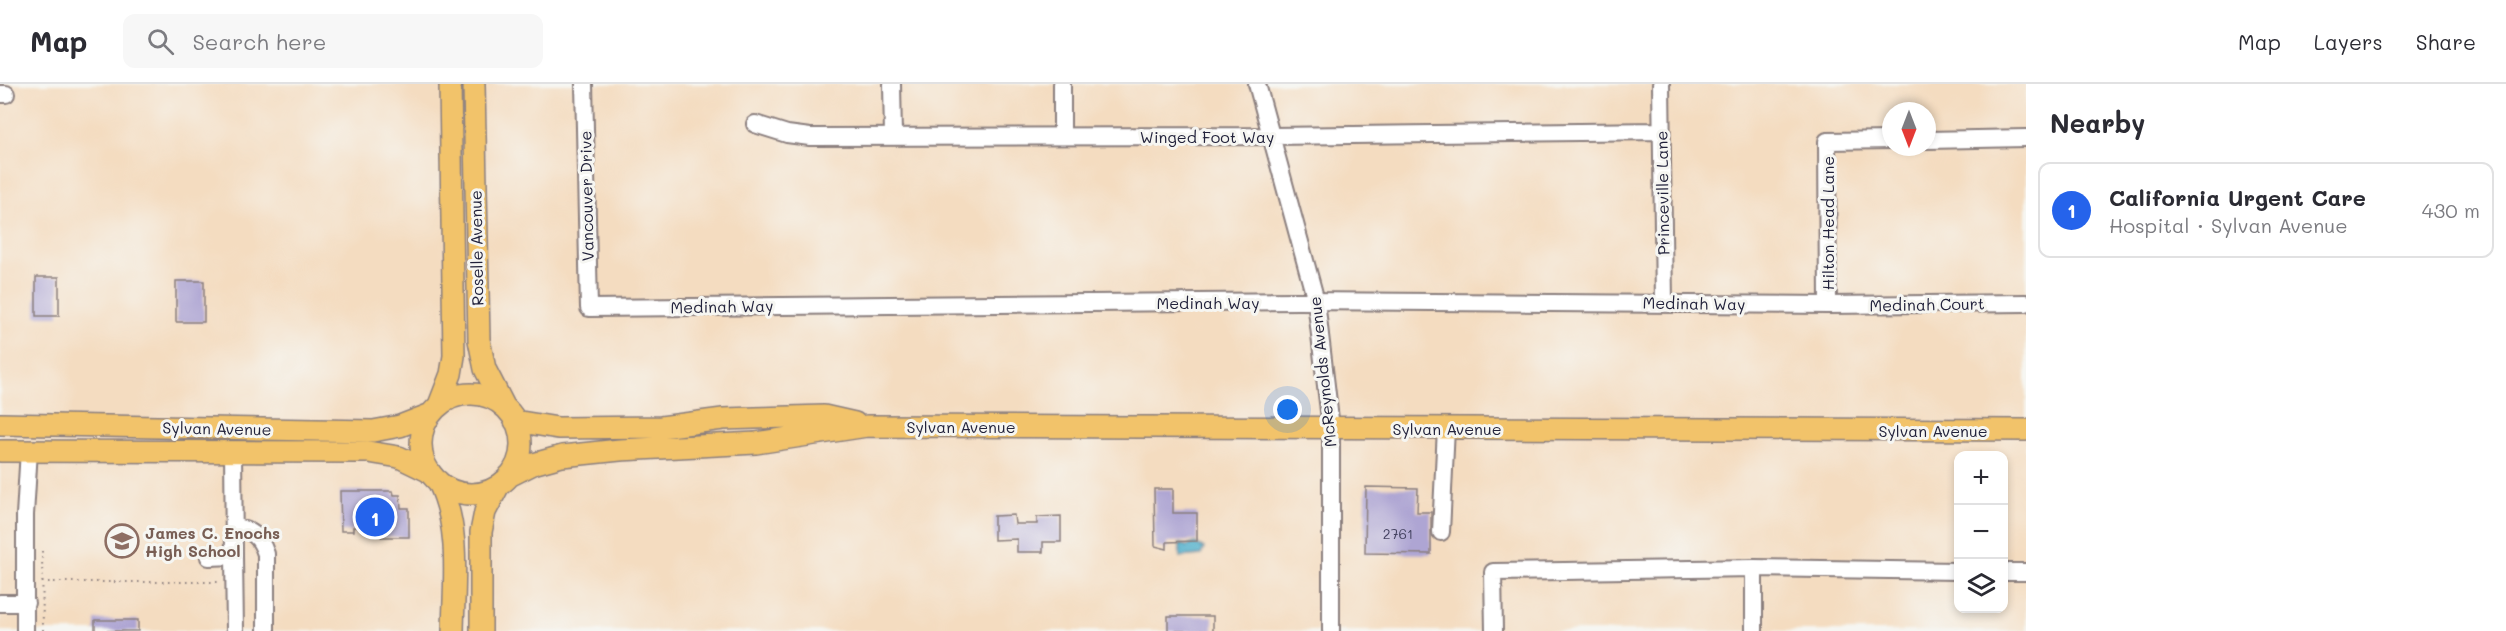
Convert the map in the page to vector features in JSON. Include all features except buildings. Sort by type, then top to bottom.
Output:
[{"type":"main road","name":"Roselle Avenue","points":[[435,409],[451,374],[454,349],[450,84]]},
{"type":"main road","name":"Roselle Avenue","points":[[474,84],[479,340],[485,369],[509,414]]},
{"type":"main road","points":[[453,631],[454,530],[450,510],[423,457],[421,444],[423,430],[435,409],[458,396],[473,394],[489,397],[509,414],[520,434],[520,452],[485,512],[481,532],[481,631]]},
{"type":"main road","name":"Sylvan Avenue","points":[[0,424],[373,431],[400,426],[435,409]]},
{"type":"main road","name":"Sylvan Avenue","points":[[509,414],[560,428],[662,427],[723,419],[824,416],[867,426]]},
{"type":"main road","name":"Sylvan Avenue","points":[[504,481],[533,464],[561,456],[620,450],[756,443],[867,426],[2026,430]]},
{"type":"main road","name":"Sylvan Avenue","points":[[0,451],[233,450],[380,453],[399,457],[434,476]]},
{"type":"main road","points":[[434,476],[452,490],[467,493],[483,492],[504,481]]},
{"type":"street","name":"Vancouver Drive","points":[[584,84],[589,308]]},
{"type":"street","points":[[892,84],[893,136]]},
{"type":"street","points":[[1062,84],[1062,135]]},
{"type":"street","name":"McReynolds Avenue","points":[[1257,84],[1316,301],[1331,428],[1331,631]]},
{"type":"street","name":"Princeville Lane","points":[[1661,84],[1664,302]]},
{"type":"street","name":"Winged Foot Way","points":[[754,124],[787,134],[810,137],[1272,136],[1661,131]]},
{"type":"street","points":[[1936,140],[2026,138]]},
{"type":"street","name":"Hilton Head Lane","points":[[1828,305],[1827,141],[1882,140]]},
{"type":"street","name":"Medinah Way","points":[[589,308],[1316,301],[1828,305]]},
{"type":"street","name":"Medinah Court","points":[[1828,305],[2026,303]]},
{"type":"street","points":[[1441,532],[1446,428]]},
{"type":"street","points":[[25,631],[29,450]]},
{"type":"street","points":[[233,450],[235,631]]},
{"type":"street","points":[[234,527],[255,534],[266,554],[266,631]]},
{"type":"street","points":[[208,557],[234,556]]},
{"type":"street","points":[[1754,568],[1754,631]]},
{"type":"street","points":[[1494,631],[1493,572],[1754,568],[1954,571]]},
{"type":"street","points":[[2008,572],[2026,572]]},
{"type":"street","points":[[0,603],[26,603]]},
{"type":"path","points":[[42,546],[43,631]]},
{"type":"path","points":[[42,582],[225,582]]},
{"type":"water","points":[[1195,543],[1204,548],[1201,555],[1180,557],[1180,544],[1187,546]]},
{"type":"place","name":"California Urgent Care","points":[[375,517]]},
{"type":"place","name":"James C. Enochs High School","points":[[122,541]]}]
